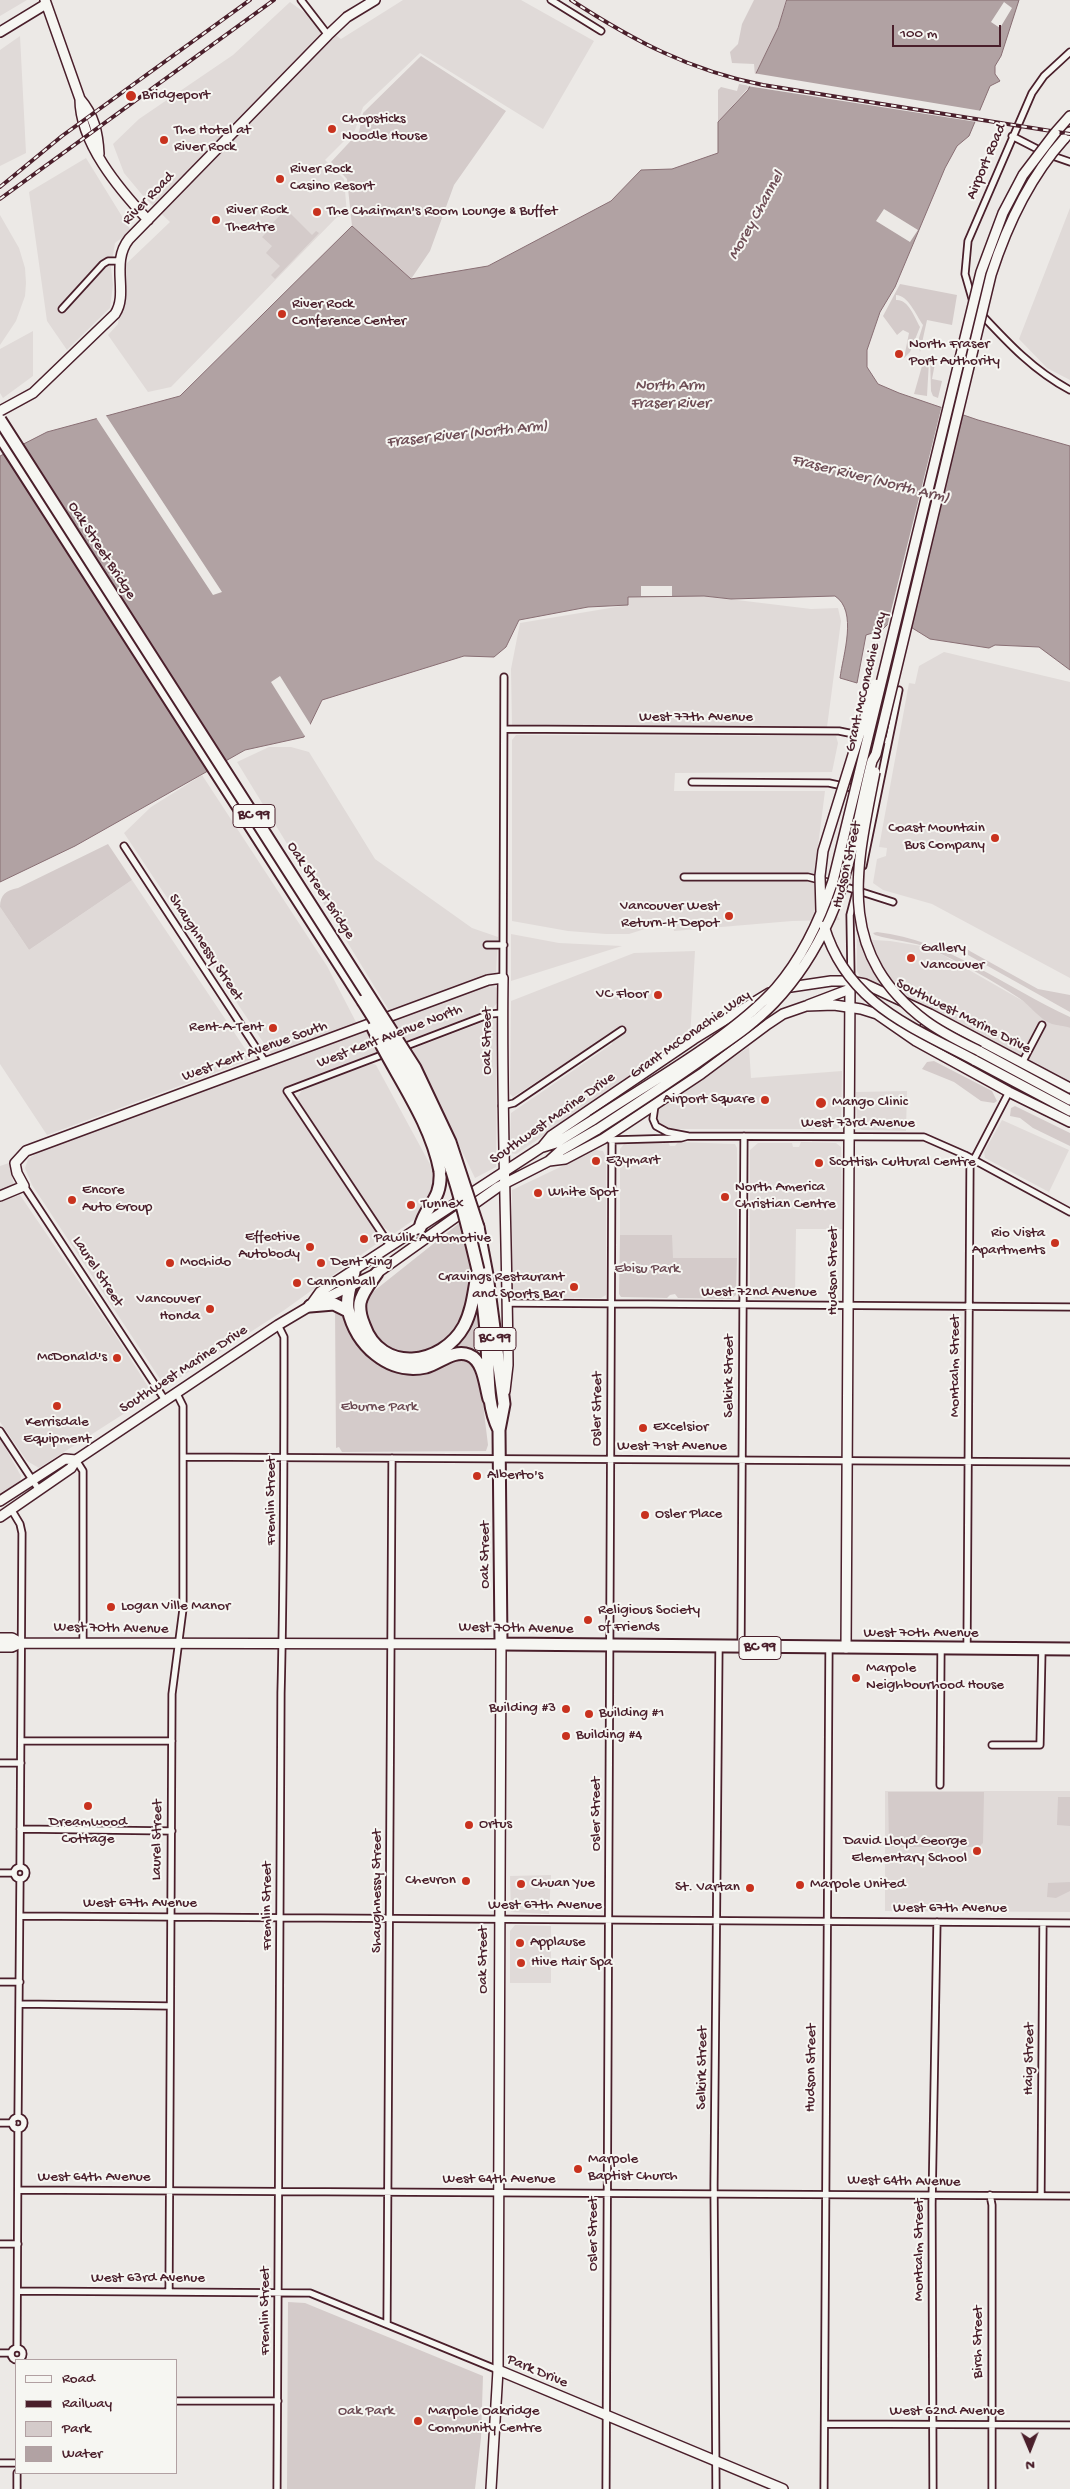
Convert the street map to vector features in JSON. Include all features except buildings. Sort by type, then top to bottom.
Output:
[{"type":"highway","name":"Oak Street Bridge","points":[[0,420],[415,1068],[442,1124],[466,1185],[478,1226],[480,1274]]},
{"type":"highway","name":"Oak Street Bridge","points":[[0,436],[407,1072],[442,1144],[457,1187],[480,1274]]},
{"type":"highway","points":[[363,1001],[375,1034],[410,1095],[440,1171],[438,1195],[422,1218],[420,1228]]},
{"type":"highway","points":[[354,1272],[350,1288],[348,1311],[363,1342],[378,1357],[390,1364],[419,1368],[458,1354],[466,1354],[473,1357],[480,1366],[489,1398]]},
{"type":"highway","points":[[377,1273],[364,1291],[360,1302],[360,1312],[366,1332],[375,1344],[388,1354],[412,1359],[437,1353],[458,1335],[467,1318],[480,1274]]},
{"type":"highway","name":"Oak Street","points":[[480,1274],[486,1332],[489,1398],[492,1415],[499,1430]]},
{"type":"highway","name":"Oak Street","points":[[480,1274],[504,1404],[499,1430],[501,1644]]},
{"type":"highway","points":[[310,1306],[334,1304],[348,1311]]},
{"type":"highway","name":"West 70th Avenue","points":[[501,1644],[719,1648],[1070,1649]]},
{"type":"main road","name":"River Road","points":[[0,411],[33,393],[115,314],[119,305],[120,261],[126,244],[328,35],[347,17],[375,0]]},
{"type":"main road","points":[[0,32],[48,1],[80,99],[80,115],[84,128],[117,183],[148,220]]},
{"type":"main road","name":"Grant McConachie Way","points":[[542,1147],[556,1142],[593,1120],[701,1049],[750,1013],[776,988],[797,960],[814,930],[833,881],[981,272],[1003,213],[1023,175],[1070,116]]},
{"type":"main road","name":"Grant McConachie Way","points":[[549,1161],[560,1151],[598,1130],[744,1030],[773,1004],[796,977],[815,948],[836,900],[872,761],[876,754],[991,275],[1012,218],[1033,180],[1067,135]]},
{"type":"main road","points":[[883,672],[873,689],[823,851],[819,888],[824,926],[831,946],[845,972],[875,1004],[899,1021],[1070,1111]]},
{"type":"main road","points":[[876,754],[877,762],[857,870],[859,916],[865,938],[882,974],[902,1001],[927,1022],[1070,1100]]},
{"type":"main road","name":"West Kent Avenue South","points":[[18,1157],[26,1151],[488,980],[503,978]]},
{"type":"main road","name":"Oak Street","points":[[503,978],[502,1106],[508,1364],[504,1404]]},
{"type":"main road","points":[[806,1006],[850,985]]},
{"type":"main road","name":"Hudson Street","points":[[846,1648],[850,985]]},
{"type":"main road","name":"Southwest Marine Drive","points":[[310,1306],[320,1292],[354,1272],[503,1171],[542,1147],[551,1136],[594,1106],[765,995],[789,986],[850,985],[890,994],[1070,1088]]},
{"type":"main road","name":"Southwest Marine Drive","points":[[0,1517],[71,1468],[76,1460],[176,1392],[310,1306],[350,1288],[377,1273],[409,1252],[467,1207],[549,1161],[565,1159],[608,1140],[783,1014],[806,1006],[834,1005],[877,1014],[916,1041],[1009,1092],[1070,1122]]},
{"type":"main road","name":"Laurel Street","points":[[18,1157],[15,1163],[16,1169],[24,1186]]},
{"type":"main road","points":[[0,1196],[24,1186]]},
{"type":"main road","name":"Southwest Marine Drive","points":[[0,1501],[65,1459],[76,1460]]},
{"type":"main road","name":"West 70th Avenue","points":[[0,1638],[12,1638],[21,1643]]},
{"type":"main road","name":"West 70th Avenue","points":[[0,1648],[12,1647],[21,1643],[501,1644]]},
{"type":"main road","name":"Oak Street","points":[[491,2489],[498,2370],[501,1644]]},
{"type":"main road","name":"Park Drive","points":[[498,2370],[783,2489]]},
{"type":"street","points":[[301,0],[328,35]]},
{"type":"street","points":[[551,0],[601,31]]},
{"type":"street","name":"Airport Road","points":[[1070,52],[1037,84],[1012,136],[968,241],[965,274],[971,298],[977,309],[1016,351],[1036,369],[1070,390]]},
{"type":"street","points":[[1012,136],[1047,154],[1070,162]]},
{"type":"street","points":[[62,309],[103,264],[108,261],[120,261]]},
{"type":"street","name":"Oak Street","points":[[503,978],[504,677]]},
{"type":"street","name":"Hudson Street","points":[[850,985],[850,914],[899,690]]},
{"type":"street","name":"West 77th Avenue","points":[[504,729],[839,731],[888,741]]},
{"type":"street","points":[[692,782],[829,782],[877,794]]},
{"type":"street","name":"Shaughnessy Street","points":[[124,846],[266,1063]]},
{"type":"street","points":[[684,877],[808,877],[893,902]]},
{"type":"street","points":[[487,945],[504,945]]},
{"type":"street","name":"West Kent Avenue North","points":[[391,1247],[287,1091],[490,1014],[503,1013]]},
{"type":"street","points":[[916,1041],[930,1014]]},
{"type":"street","points":[[1022,1062],[1042,1024]]},
{"type":"street","points":[[502,1106],[514,1103],[622,1030]]},
{"type":"street","name":"Montcalm Street","points":[[967,1649],[970,1167],[1009,1092]]},
{"type":"street","name":"West 73rd Avenue","points":[[655,1105],[654,1119],[656,1126],[667,1132],[688,1136],[924,1137],[974,1160],[1070,1212]]},
{"type":"street","name":"West 73rd Avenue","points":[[608,1140],[681,1138],[688,1136]]},
{"type":"street","name":"Selkirk Street","points":[[741,1648],[744,1136]]},
{"type":"street","name":"Osler Street","points":[[606,2489],[612,1305],[608,1140]]},
{"type":"street","name":"Laurel Street","points":[[24,1186],[165,1400]]},
{"type":"street","name":"West 72nd Avenue","points":[[507,1303],[1070,1307]]},
{"type":"street","name":"Fremlin Street","points":[[277,2489],[281,1693],[285,1457],[284,1337],[278,1325]]},
{"type":"street","name":"Laurel Street","points":[[169,2292],[172,1694],[183,1609],[184,1406],[176,1392]]},
{"type":"street","points":[[0,1432],[39,1490]]},
{"type":"street","name":"West 71st Avenue","points":[[184,1457],[1070,1462]]},
{"type":"street","name":"Shaughnessy Street","points":[[387,2324],[392,1458]]},
{"type":"street","points":[[76,1460],[83,1471],[83,1644]]},
{"type":"street","points":[[11,1509],[20,1524],[22,1533],[20,1867]]},
{"type":"street","name":"Selkirk Street","points":[[716,2489],[714,2194],[719,1648]]},
{"type":"street","name":"Hudson Street","points":[[824,2489],[824,2194],[829,1648]]},
{"type":"street","points":[[940,1785],[941,1649]]},
{"type":"street","points":[[992,1745],[1040,1745],[1042,1649]]},
{"type":"street","points":[[21,1741],[172,1741]]},
{"type":"street","points":[[0,1763],[21,1763]]},
{"type":"street","points":[[20,1829],[172,1830]]},
{"type":"street","points":[[14,1873],[16,1868],[20,1867]]},
{"type":"street","points":[[0,2123],[12,2123],[18,2117],[20,1879],[26,1873],[25,1869],[20,1867]]},
{"type":"street","points":[[0,1873],[14,1873],[20,1879]]},
{"type":"street","name":"West 67th Avenue","points":[[20,1916],[1070,1923]]},
{"type":"street","name":"Montcalm Street","points":[[933,2489],[932,2195],[937,1922]]},
{"type":"street","name":"Haig Street","points":[[1041,2196],[1043,1923]]},
{"type":"street","points":[[0,1982],[20,1982]]},
{"type":"street","points":[[20,2004],[170,2006]]},
{"type":"street","points":[[18,2117],[23,2120],[24,2124],[18,2129]]},
{"type":"street","points":[[12,2123],[18,2129],[17,2348],[23,2354],[18,2359]]},
{"type":"street","name":"West 64th Avenue","points":[[18,2190],[1070,2196]]},
{"type":"street","name":"Birch Street","points":[[990,2196],[992,2205],[992,2489]]},
{"type":"street","points":[[0,2244],[18,2244]]},
{"type":"street","name":"West 63rd Avenue","points":[[18,2291],[278,2292]]},
{"type":"street","name":"Park Drive","points":[[278,2292],[315,2294],[498,2370]]},
{"type":"street","points":[[0,2354],[11,2353],[17,2348]]},
{"type":"street","points":[[11,2353],[12,2357],[15,2359]]},
{"type":"street","points":[[178,2400],[278,2401]]},
{"type":"street","name":"West 62nd Avenue","points":[[825,2424],[1070,2425]]},
{"type":"street","points":[[0,2463],[15,2463]]},
{"type":"street","points":[[17,2474],[17,2489]]},
{"type":"shaded area","points":[[0,0],[27,0],[0,16]]},
{"type":"shaded area","points":[[403,0],[521,0],[594,41],[543,129],[420,53],[363,107],[355,130],[325,160],[344,179],[347,214],[337,217],[171,387],[148,392],[108,335],[118,324],[126,264],[170,222],[144,197],[124,173],[113,144],[139,119],[233,55],[290,2],[341,39]]},
{"type":"shaded area","points":[[20,36],[26,153],[0,166],[0,50]]},
{"type":"shaded area","points":[[86,158],[131,231],[115,243],[111,267],[113,285],[110,308],[67,350],[47,321],[29,192]]},
{"type":"shaded area","points":[[1070,208],[1070,380],[1047,368],[1019,339]]},
{"type":"shaded area","points":[[0,215],[19,248],[25,268],[26,283],[25,296],[16,321],[0,345]]},
{"type":"shaded area","points":[[33,331],[33,376],[3,398],[0,393],[0,349]]},
{"type":"shaded area","points":[[704,596],[811,609],[838,608],[841,621],[827,727],[512,725],[511,669],[520,623],[628,605],[628,597]]},
{"type":"shaded area","points":[[944,652],[1070,682],[1070,978],[932,904],[883,890],[873,883],[877,859],[886,856],[887,848],[879,847],[909,683],[915,684],[919,666]]},
{"type":"shaded area","points":[[516,735],[836,736],[838,743],[832,772],[675,773],[674,791],[825,791],[815,870],[840,920],[792,921],[674,931],[673,925],[651,927],[629,934],[568,931],[512,921],[512,740]]},
{"type":"shaded area","points":[[269,747],[291,747],[309,752],[375,859],[472,928],[498,937],[496,973],[390,1012],[237,762]]},
{"type":"shaded area","points":[[202,775],[327,966],[357,1024],[271,1054],[124,833],[151,807]]},
{"type":"shaded area","points":[[132,880],[252,1059],[47,1135],[0,1064],[0,907],[29,950]]},
{"type":"shaded area","points":[[511,934],[559,943],[622,946],[511,981]]},
{"type":"shaded area","points":[[857,939],[890,941],[921,946],[943,955],[1070,1028],[1070,1083],[912,1000],[861,978],[857,971]]},
{"type":"shaded area","points":[[695,951],[690,1039],[516,1154],[510,1153],[511,1113],[612,1044],[613,1032],[513,1097],[510,1094],[511,1001],[634,953]]},
{"type":"shaded area","points":[[490,984],[497,988],[497,1003],[493,1008],[282,1089],[378,1236],[379,1242],[283,1311],[170,1384],[162,1382],[32,1185],[25,1168],[28,1159],[45,1148]]},
{"type":"shaded area","points":[[491,1019],[496,1020],[497,1024],[496,1167],[475,1178],[412,1049]]},
{"type":"shaded area","points":[[749,1047],[751,1078],[842,1071],[841,1127],[835,1129],[671,1129],[660,1124],[656,1114],[661,1106]]},
{"type":"shaded area","points":[[371,1063],[376,1065],[438,1179],[422,1214],[395,1233],[391,1233],[379,1223],[296,1099],[303,1089]]},
{"type":"shaded area","points":[[907,1091],[906,1131],[862,1130],[857,1127],[856,1092]]},
{"type":"shaded area","points":[[1002,1120],[1069,1150],[1049,1192],[985,1158],[984,1152]]},
{"type":"shaded area","points":[[668,1142],[670,1146],[675,1146],[678,1142],[735,1144],[737,1148],[737,1258],[672,1258],[672,1235],[620,1235],[620,1149],[624,1144]]},
{"type":"shaded area","points":[[801,1142],[836,1143],[841,1147],[842,1229],[796,1229],[795,1295],[790,1299],[755,1299],[750,1294],[750,1150],[758,1143],[792,1143],[793,1147],[799,1147]]},
{"type":"shaded area","points":[[596,1150],[603,1151],[606,1158],[606,1295],[601,1298],[513,1297],[511,1293],[512,1190]]},
{"type":"shaded area","points":[[9,1163],[14,1185],[0,1192],[0,1166]]},
{"type":"shaded area","points":[[20,1195],[116,1336],[152,1393],[150,1397],[39,1468],[27,1461],[0,1422],[0,1202]]},
{"type":"shaded area","points":[[0,1438],[21,1476],[20,1481],[0,1495]]},
{"type":"shaded area","name":"David Lloyd George Elementary School","points":[[885,1791],[1070,1791],[1070,1912],[885,1911]]},
{"type":"shaded area","points":[[551,1875],[549,1914],[511,1912],[510,1876]]},
{"type":"shaded area","points":[[515,1925],[551,1926],[551,1983],[510,1983],[510,1931]]},
{"type":"green space","points":[[754,0],[787,0],[778,28],[755,76],[754,64],[732,63],[730,52],[738,44],[742,24]]},
{"type":"green space","points":[[421,56],[506,111],[454,185],[430,251],[411,279],[352,226],[347,179],[331,162],[359,132],[363,113]]},
{"type":"green space","points":[[739,84],[750,86],[718,122],[718,90],[721,87],[737,91]]},
{"type":"green space","points":[[286,209],[312,235],[316,231],[319,233],[275,279],[271,275],[280,266],[266,253],[272,246],[262,237],[265,234],[264,232]]},
{"type":"green space","points":[[900,284],[957,295],[952,325],[927,320],[920,352],[918,341],[923,325],[908,302],[896,295],[896,300],[900,300],[907,305],[920,327],[910,352],[904,358],[909,333],[903,330],[897,335],[883,316]]},
{"type":"green space","points":[[913,357],[926,357],[929,361],[927,396],[914,394],[922,366],[906,361]]},
{"type":"green space","points":[[930,357],[936,358],[932,379],[942,381],[938,398],[933,396],[931,391]]},
{"type":"green space","points":[[108,844],[132,880],[29,950],[0,907],[4,894]]},
{"type":"green space","points":[[877,932],[903,937],[952,955],[1070,1017],[1070,1028],[1048,1022],[1009,991],[942,954],[924,946],[882,937],[873,933]]},
{"type":"green space","points":[[968,950],[1038,989],[1070,995],[1070,1012],[968,955]]},
{"type":"green space","points":[[934,1061],[992,1091],[997,1101],[994,1103],[981,1101],[954,1082],[922,1069],[927,1062]]},
{"type":"green space","points":[[1015,1106],[1070,1133],[1070,1146],[1033,1128],[1020,1118],[1010,1116],[1011,1108]]},
{"type":"green space","points":[[462,1221],[470,1261],[471,1278],[468,1305],[454,1334],[441,1346],[412,1356],[388,1350],[378,1341],[367,1322],[369,1295]]},
{"type":"green space","name":"Ebisu Park","points":[[620,1235],[672,1235],[673,1258],[737,1258],[736,1295],[730,1299],[678,1298],[675,1294],[667,1298],[621,1297],[619,1294]]},
{"type":"green space","points":[[477,1305],[481,1318],[486,1362],[448,1350]]},
{"type":"green space","name":"Eburne Park","points":[[335,1306],[344,1312],[362,1350],[468,1358],[479,1371],[488,1445],[486,1451],[342,1452],[339,1447],[336,1448]]},
{"type":"green space","points":[[888,1792],[984,1792],[983,1843],[979,1847],[892,1847],[889,1843]]},
{"type":"green space","points":[[1058,1797],[1070,1797],[1070,1826],[1057,1825]]},
{"type":"green space","points":[[1070,1882],[1070,1891],[1056,1898],[1047,1897],[1048,1883]]},
{"type":"green space","name":"Oak Park","points":[[288,2302],[305,2303],[483,2376],[481,2438],[475,2489],[287,2489]]},
{"type":"water","name":"North Arm Fraser River","points":[[787,0],[1019,0],[1001,56],[995,66],[995,74],[1000,81],[990,86],[969,136],[957,146],[945,168],[895,287],[880,312],[867,350],[867,367],[878,384],[899,393],[978,420],[1070,446],[1070,670],[1039,647],[995,645],[989,648],[930,639],[901,621],[889,623],[882,630],[866,635],[857,683],[840,678],[846,646],[847,622],[846,612],[842,603],[835,596],[731,599],[704,596],[628,597],[628,605],[588,607],[519,620],[506,647],[494,657],[464,656],[322,700],[304,737],[245,750],[75,846],[0,882],[0,456],[47,432],[180,396],[352,226],[411,279],[488,266],[611,201],[641,170],[672,169],[718,153],[718,122],[748,90],[778,28]]},
{"type":"pier","points":[[1004,2],[1012,8],[1000,28],[991,22]]},
{"type":"pier","points":[[753,73],[982,111],[977,122],[747,86]]},
{"type":"pier","points":[[884,209],[918,230],[910,242],[876,221]]},
{"type":"pier","points":[[942,405],[963,412],[911,630],[901,624],[887,627]]},
{"type":"pier","points":[[105,414],[222,592],[213,595],[95,416]]},
{"type":"pier","points":[[641,586],[672,586],[672,596],[641,596]]},
{"type":"pier","points":[[280,676],[312,727],[306,738],[271,682]]},
{"type":"railway","points":[[0,187],[62,136],[250,0]]},
{"type":"railway","points":[[0,199],[274,0]]},
{"type":"railway","points":[[571,0],[640,41],[686,62],[736,79],[763,85],[1070,134]]},
{"type":"place","name":"Bridgeport","points":[[131,96]]},
{"type":"place","name":"Chopsticks Noodle House","points":[[332,129]]},
{"type":"place","name":"The Hotel at River Rock","points":[[164,140]]},
{"type":"place","name":"River Rock Casino Resort","points":[[280,179]]},
{"type":"place","name":"The Chairman's Room Lounge & Buffet","points":[[317,212]]},
{"type":"place","name":"River Rock Theatre","points":[[216,220]]},
{"type":"place","name":"River Rock Conference Center","points":[[282,314]]},
{"type":"place","name":"North Fraser Port Authority","points":[[899,354]]},
{"type":"place","name":"Coast Mountain Bus Company","points":[[995,838]]},
{"type":"place","name":"Vancouver West Return-It Depot","points":[[729,916]]},
{"type":"place","name":"Gallery Vancouver","points":[[911,958]]},
{"type":"place","name":"VC Floor","points":[[658,995]]},
{"type":"place","name":"Rent-A-Tent","points":[[273,1028]]},
{"type":"place","name":"Airport Square","points":[[765,1100]]},
{"type":"place","name":"Mango Clinic","points":[[821,1103]]},
{"type":"place","name":"Ezymart","points":[[596,1161]]},
{"type":"place","name":"Scottish Cultural Centre","points":[[819,1163]]},
{"type":"place","name":"White Spot","points":[[538,1193]]},
{"type":"place","name":"North America Christian Centre","points":[[725,1197]]},
{"type":"place","name":"Encore Auto Group","points":[[72,1200]]},
{"type":"place","name":"Tunnex","points":[[411,1205]]},
{"type":"place","name":"Pawlik Automotive","points":[[364,1239]]},
{"type":"place","name":"Rio Vista Apartments","points":[[1055,1243]]},
{"type":"place","name":"Effective Autobody","points":[[310,1247]]},
{"type":"place","name":"Mochido","points":[[170,1263]]},
{"type":"place","name":"Dent King","points":[[321,1263]]},
{"type":"place","name":"Cannonball","points":[[297,1283]]},
{"type":"place","name":"Cravings Restaurant and Sports Bar","points":[[574,1287]]},
{"type":"place","name":"Vancouver Honda","points":[[210,1309]]},
{"type":"place","name":"McDonald's","points":[[117,1358]]},
{"type":"place","name":"Kerrisdale Equipment","points":[[57,1406]]},
{"type":"place","name":"Excelsior","points":[[643,1428]]},
{"type":"place","name":"Alberto's","points":[[477,1476]]},
{"type":"place","name":"Osler Place","points":[[645,1515]]},
{"type":"place","name":"Logan Ville Manor","points":[[111,1607]]},
{"type":"place","name":"Religious Society of Friends","points":[[588,1620]]},
{"type":"place","name":"Marpole Neighbourhood House","points":[[856,1678]]},
{"type":"place","name":"Building #3","points":[[566,1709]]},
{"type":"place","name":"Building #1","points":[[589,1714]]},
{"type":"place","name":"Building #4","points":[[566,1736]]},
{"type":"place","name":"Dreamwood Cottage","points":[[88,1806]]},
{"type":"place","name":"Ortus","points":[[469,1825]]},
{"type":"place","name":"David Lloyd George Elementary School","points":[[977,1851]]},
{"type":"place","name":"Chevron","points":[[466,1881]]},
{"type":"place","name":"Chuan Yue","points":[[521,1884]]},
{"type":"place","name":"Marpole United","points":[[800,1885]]},
{"type":"place","name":"St. Vartan","points":[[750,1888]]},
{"type":"place","name":"Applause","points":[[520,1943]]},
{"type":"place","name":"Hive Hair Spa","points":[[521,1963]]},
{"type":"place","name":"Marpole Baptist Church","points":[[578,2169]]},
{"type":"place","name":"Marpole Oakridge Community Centre","points":[[418,2421]]},
{"type":"water label","name":"Morey Channel","points":[[757,216]]},
{"type":"water label","name":"Fraser River (North Arm)","points":[[467,435]]},
{"type":"water label","name":"Fraser River (North Arm)","points":[[870,480]]}]
